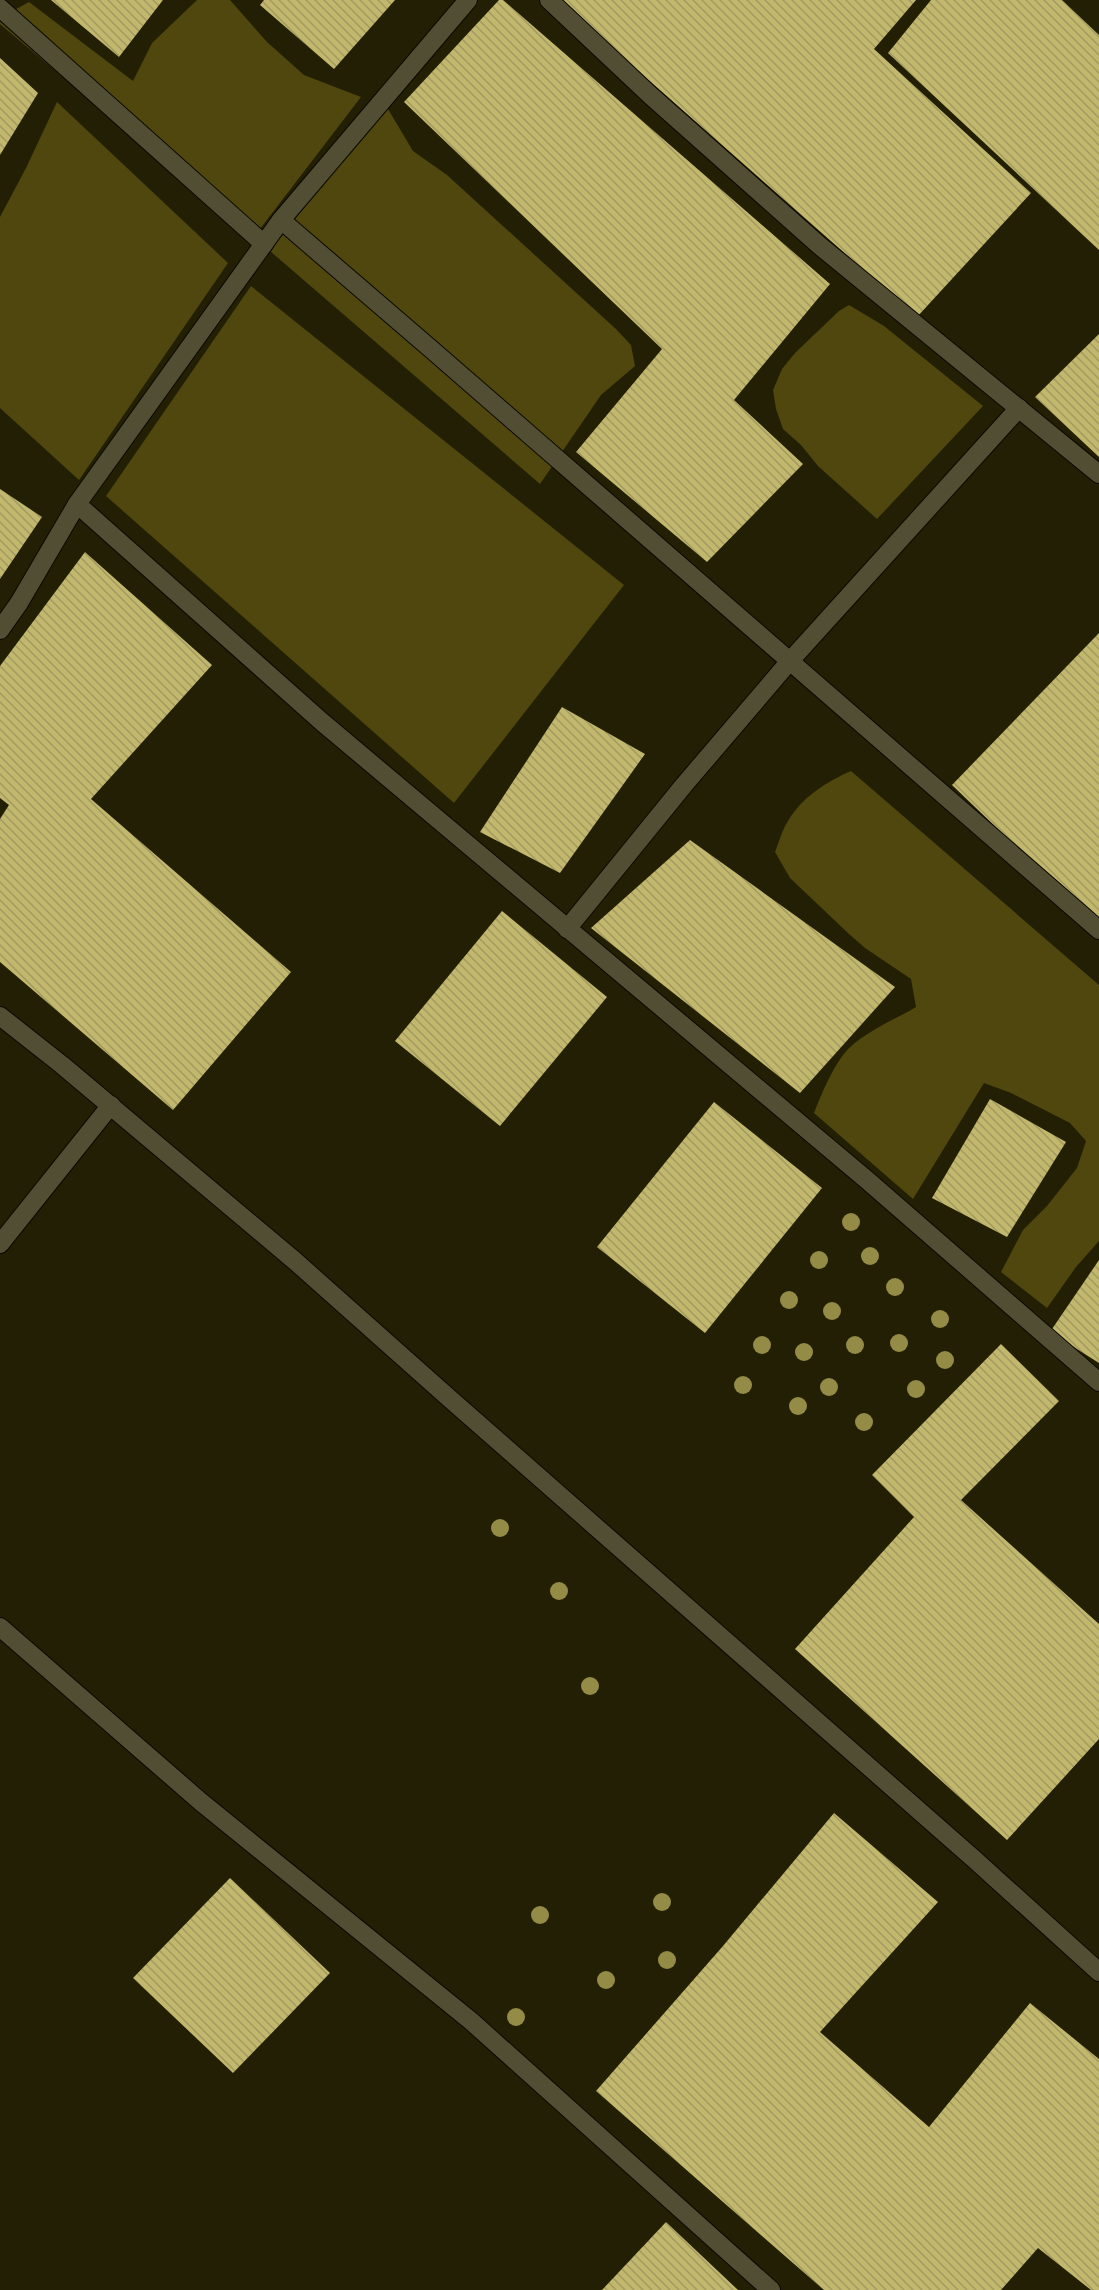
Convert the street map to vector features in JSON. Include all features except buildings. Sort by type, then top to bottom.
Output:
[{"type":"street","points":[[0,630],[77,504],[280,220],[468,0]]},
{"type":"street","points":[[549,0],[650,95],[820,246],[1099,474]]},
{"type":"street","points":[[0,8],[264,244]]},
{"type":"street","points":[[280,220],[1099,930]]},
{"type":"street","points":[[567,929],[789,662],[1019,408]]},
{"type":"street","points":[[77,504],[322,722],[876,1188],[1099,1382]]},
{"type":"street","points":[[0,1016],[111,1105],[295,1260],[1099,1972]]},
{"type":"street","points":[[0,1244],[111,1105]]},
{"type":"street","points":[[0,1627],[201,1802],[471,2021],[771,2290]]},
{"type":"shaded area","points":[[197,0],[230,0],[267,42],[304,75],[361,97],[253,238],[0,24],[0,18],[29,2],[133,81],[152,43]]},
{"type":"shaded area","points":[[57,102],[228,263],[79,480],[0,408],[0,217]]},
{"type":"shaded area","points":[[385,104],[413,151],[447,175],[631,345],[635,366],[601,395],[540,484],[270,251]]},
{"type":"shaded area","points":[[251,286],[624,585],[454,803],[106,496]]},
{"type":"shaded area","points":[[849,305],[884,326],[983,406],[877,519],[818,466],[801,445],[783,429],[776,409],[773,390],[782,369],[795,353],[839,311]]},
{"type":"shaded area","points":[[851,771],[1099,985],[1099,1241],[1076,1267],[1047,1308],[1001,1272],[1023,1230],[1047,1206],[1077,1168],[1086,1141],[1070,1123],[1011,1093],[984,1083],[913,1199],[814,1113],[834,1069],[850,1047],[867,1034],[916,1007],[911,979],[865,948],[849,934],[790,878],[775,852],[782,832],[800,805],[824,785]]}]
